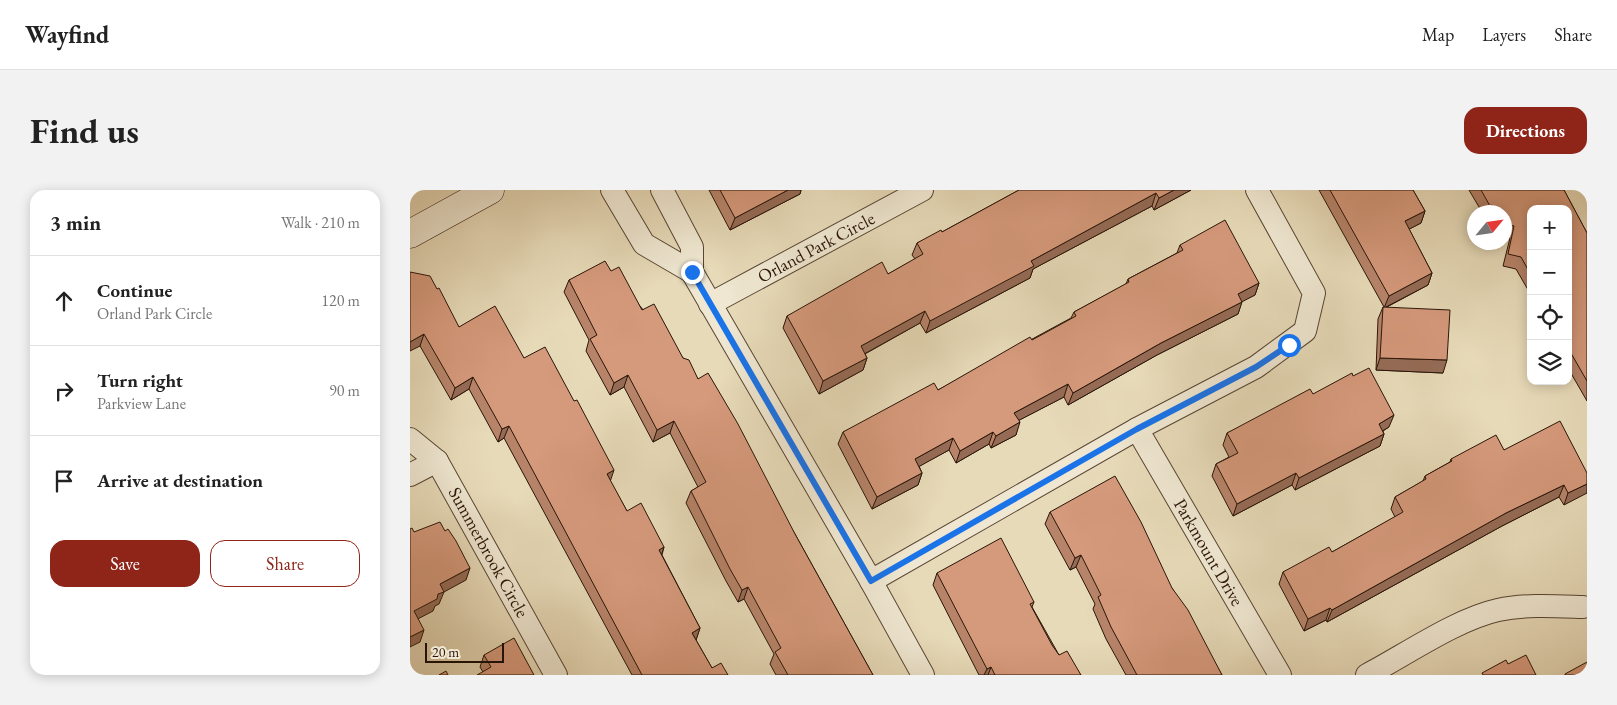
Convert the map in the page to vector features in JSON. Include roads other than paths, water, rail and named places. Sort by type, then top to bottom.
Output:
[{"type":"main road","points":[[410,234],[490,190]]},
{"type":"street","points":[[612,190],[644,244],[692,272]]},
{"type":"street","points":[[662,190],[692,246],[692,272],[871,581],[923,675]]},
{"type":"street","name":"Orland Park Circle","points":[[710,304],[922,190]]},
{"type":"street","points":[[871,581],[1137,429],[1256,367],[1305,331],[1314,292],[1257,190]]},
{"type":"street","name":"Parkmount Drive","points":[[1137,429],[1280,675]]},
{"type":"street","name":"Summerbrook Circle","points":[[410,438],[438,461],[556,675]]},
{"type":"street","points":[[410,475],[438,461]]},
{"type":"street","points":[[1366,675],[1462,624],[1497,610],[1542,605],[1583,607]]}]
